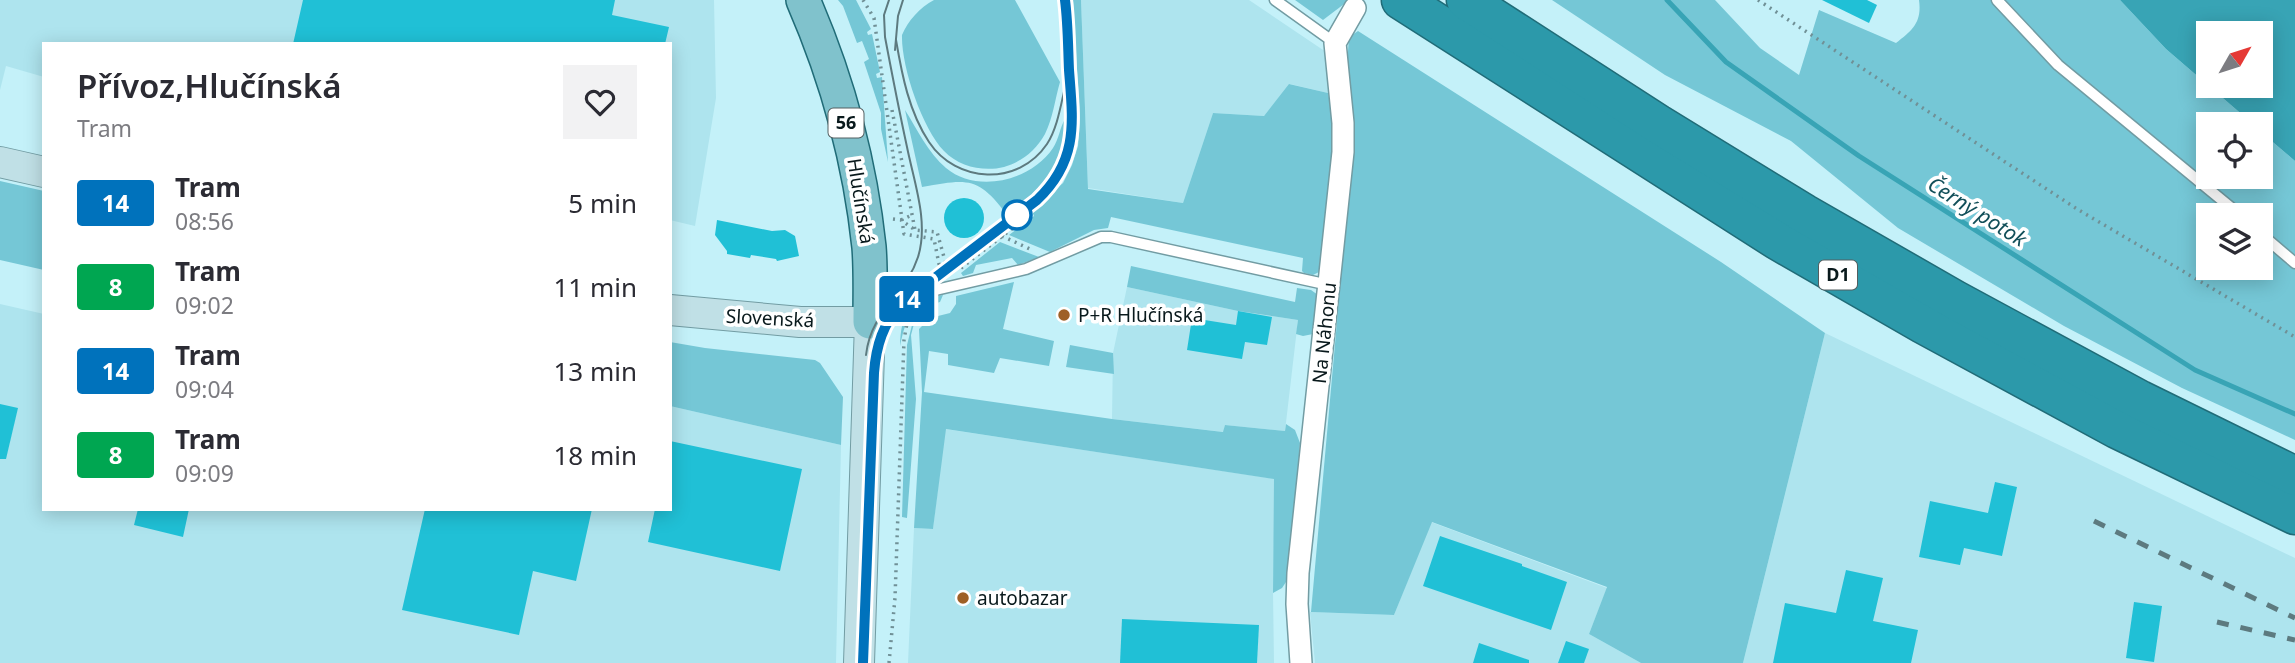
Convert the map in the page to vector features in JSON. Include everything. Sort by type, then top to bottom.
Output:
[{"type":"highway","name":"D1","points":[[1401,0],[1649,160],[1923,324],[2118,429],[2295,515]]},
{"type":"highway","name":"D1","points":[[1466,0],[1658,124],[1805,214],[1955,300],[2140,400],[2295,476]]},
{"type":"main road","name":"Hlučínská","points":[[803,0],[830,68],[858,170],[869,251],[870,322]]},
{"type":"street","points":[[1335,43],[1355,8]]},
{"type":"street","name":"Na Náhonu","points":[[1301,663],[1298,573],[1343,152],[1343,123],[1335,43]]},
{"type":"street","points":[[0,162],[42,172]]},
{"type":"street","name":"Slovenská","points":[[672,310],[800,322],[870,322]]},
{"type":"street","name":"Hlučínská","points":[[859,663],[870,322]]},
{"type":"lane","points":[[1275,0],[1335,43]]},
{"type":"lane","points":[[1997,0],[2059,65],[2226,203]]},
{"type":"lane","points":[[870,322],[927,292],[1017,272],[1096,237],[1329,285]]},
{"type":"lane","points":[[2273,244],[2295,263]]},
{"type":"path","points":[[863,0],[874,18],[904,234],[934,239],[943,289]]},
{"type":"path","points":[[1758,0],[2077,209],[2295,337]]},
{"type":"path","points":[[892,110],[915,230]]},
{"type":"path","points":[[959,270],[1031,214]]},
{"type":"path","points":[[901,220],[912,215]]},
{"type":"path","points":[[893,219],[901,220],[915,230],[937,232],[947,268]]},
{"type":"path","points":[[1002,236],[1044,255],[1047,261]]},
{"type":"path","points":[[889,663],[895,598],[904,340],[907,323],[916,312]]},
{"type":"shaded area","points":[[0,0],[714,0],[716,98],[695,226],[672,220],[672,42],[42,42],[42,76],[6,66],[0,90]]},
{"type":"shaded area","points":[[838,0],[856,0],[871,29],[867,32],[868,35],[872,34],[880,72],[876,74],[877,78],[882,77],[888,162],[881,129],[881,113],[864,62],[869,59],[862,41],[857,43],[843,6]]},
{"type":"shaded area","points":[[934,0],[1015,0],[1060,82],[1045,134],[1023,159],[1004,167],[972,167],[957,161],[944,151],[928,128],[909,79],[902,35],[915,15]]},
{"type":"shaded area","points":[[1073,0],[1081,0],[1088,189],[1183,203],[1213,113],[1264,116],[1289,84],[1328,93],[1335,125],[1323,270],[1313,275],[1304,273],[1303,258],[1111,217],[1108,228],[1094,230],[1050,252],[1009,235],[1034,216],[1032,211],[1063,183],[1078,146],[1080,119]]},
{"type":"shaded area","points":[[1081,0],[1249,0],[1329,54],[1328,93],[1290,84],[1264,116],[1213,113],[1183,203],[1088,188]]},
{"type":"shaded area","points":[[1295,0],[1346,0],[1348,1],[1323,20]]},
{"type":"shaded area","points":[[1552,0],[1715,0],[1760,48],[1799,75],[1819,10],[1896,43],[1918,20],[1919,0],[2120,0],[2166,49],[2196,75],[2196,98],[2223,98],[2239,112],[2196,112],[2196,189],[2273,189],[2273,142],[2295,161],[2295,440],[2182,388],[2064,326],[1898,228],[1791,141],[1665,75]]},
{"type":"shaded area","points":[[2120,0],[2295,0],[2295,161],[2273,142],[2273,112],[2239,112],[2223,98],[2273,98],[2273,21],[2196,21],[2196,75],[2166,49]]},
{"type":"shaded area","points":[[1358,31],[1721,262],[1825,333],[1743,663],[1641,663],[1589,634],[1607,587],[1432,522],[1394,615],[1311,612],[1354,132],[1347,65],[1349,37]]},
{"type":"shaded area","points":[[905,110],[940,162],[959,176],[973,180],[1003,180],[1031,169],[1053,148],[1065,119],[1066,135],[1058,162],[1050,174],[1030,196],[1007,215],[988,193],[971,183],[922,187]]},
{"type":"shaded area","points":[[0,181],[42,191],[42,270],[0,260]]},
{"type":"shaded area","points":[[1000,242],[1039,257],[1018,265],[1012,258],[976,265],[973,273],[963,276],[961,273]]},
{"type":"shaded area","points":[[1131,266],[1295,302],[1297,288],[1311,290],[1318,295],[1313,334],[1296,334],[1298,320],[1238,311],[1127,287]]},
{"type":"shaded area","points":[[1014,282],[1003,329],[1054,341],[1049,366],[1000,358],[994,373],[948,365],[948,354],[929,351],[924,392],[1223,432],[1225,425],[1285,431],[1286,424],[1295,430],[1300,443],[1290,576],[1282,588],[1273,593],[1274,479],[946,429],[933,529],[914,528],[922,392],[919,329],[930,318],[950,313],[956,304],[956,296]]},
{"type":"shaded area","points":[[1127,287],[1238,311],[1298,320],[1285,431],[1225,425],[1224,432],[1112,419],[1113,353]]},
{"type":"shaded area","points":[[943,295],[940,302],[911,315],[900,346],[902,325],[909,310],[922,300]]},
{"type":"shaded area","points":[[0,304],[42,314],[42,511],[672,511],[672,406],[841,445],[836,663],[0,663]]},
{"type":"shaded area","points":[[930,311],[915,320],[911,335],[916,399],[907,518],[902,517],[907,345],[914,317]]},
{"type":"shaded area","points":[[1825,333],[2295,558],[2295,663],[1743,663]]},
{"type":"shaded area","points":[[672,342],[815,360],[820,363],[843,397],[841,445],[672,406]]},
{"type":"shaded area","points":[[1070,345],[1113,353],[1114,374],[1066,367]]},
{"type":"shaded area","points":[[945,429],[1275,479],[1274,663],[908,663],[914,528],[933,529]]},
{"type":"shaded area","points":[[1431,522],[1607,588],[1589,634],[1641,663],[1315,663],[1310,612],[1394,615]]},
{"type":"building","points":[[303,0],[615,0],[612,15],[669,27],[665,42],[293,42]]},
{"type":"building","points":[[1822,0],[1867,0],[1877,5],[1869,23]]},
{"type":"building","points":[[964,198],[972,199],[978,204],[983,210],[983,226],[978,232],[972,237],[964,238],[956,237],[950,232],[945,226],[944,218],[945,210],[950,204],[956,199]]},
{"type":"building","points":[[717,220],[772,231],[785,230],[795,236],[799,256],[777,261],[751,255],[750,258],[727,254],[715,235]]},
{"type":"building","points":[[1238,311],[1272,317],[1267,345],[1245,342],[1242,359],[1187,350],[1192,318],[1236,325]]},
{"type":"building","points":[[0,404],[18,408],[6,459],[0,459]]},
{"type":"building","points":[[672,441],[802,469],[780,571],[648,542],[655,511],[672,511]]},
{"type":"building","points":[[1995,482],[2017,487],[2002,556],[1964,548],[1960,565],[1919,557],[1930,501],[1988,513]]},
{"type":"building","points":[[138,511],[189,511],[183,537],[134,525]]},
{"type":"building","points":[[425,511],[592,511],[576,581],[533,571],[519,635],[402,610]]},
{"type":"building","points":[[1440,536],[1567,582],[1551,630],[1423,586]]},
{"type":"building","points":[[1846,570],[1883,578],[1873,621],[1918,630],[1911,663],[1773,663],[1785,603],[1836,613]]},
{"type":"building","points":[[2134,602],[2162,606],[2154,662],[2126,658]]},
{"type":"building","points":[[1122,619],[1259,625],[1257,663],[1120,663]]},
{"type":"building","points":[[1566,641],[1589,649],[1584,663],[1558,663]]},
{"type":"building","points":[[1479,643],[1529,660],[1529,663],[1473,663]]},
{"type":"waterway","name":"Černý potok","points":[[1667,0],[1726,62],[1859,156],[2195,370],[2295,414]]},
{"type":"tram line","points":[[866,355],[869,339],[881,314],[913,270],[922,230],[919,202],[885,37],[884,15],[889,0]]},
{"type":"tram line","points":[[895,50],[898,16],[903,0]]},
{"type":"tram line","points":[[863,663],[874,373],[879,344],[885,327],[902,303],[1037,200],[1061,169],[1071,137],[1072,121],[1065,0]]},
{"type":"tram line","name":"14","points":[[863,663],[874,373],[878,343],[889,318],[902,303],[1037,200],[1051,186],[1062,168],[1070,146],[1073,124],[1065,0]]},
{"type":"tram line","points":[[896,40],[907,93],[922,130],[941,156],[955,166],[971,172],[1004,173],[1020,168],[1035,158],[1054,130],[1066,83]]},
{"type":"railway","points":[[2094,521],[2295,618]]},
{"type":"railway","points":[[2217,622],[2295,640]]},
{"type":"place","name":"P+R Hlučínská","points":[[1064,315]]},
{"type":"place","name":"autobazar","points":[[963,598]]}]
